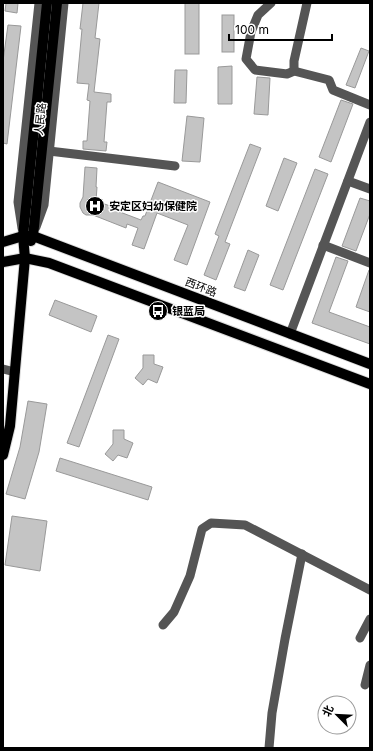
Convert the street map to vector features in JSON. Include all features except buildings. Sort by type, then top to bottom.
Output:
[{"type":"main road","name":"人民路","points":[[28,236],[47,3]]},
{"type":"main road","name":"人民路","points":[[3,456],[10,426],[25,258],[57,3]]},
{"type":"main road","points":[[3,242],[28,236]]},
{"type":"main road","name":"西环路","points":[[28,236],[370,364]]},
{"type":"main road","points":[[3,262],[25,258],[49,263],[370,384]]},
{"type":"street","name":"人民路","points":[[28,236],[18,202],[39,3]]},
{"type":"street","name":"人民路","points":[[28,236],[44,205],[64,3]]},
{"type":"street","points":[[271,3],[258,15],[251,32],[246,59],[255,70],[287,74],[294,71],[330,80],[333,90],[370,106]]},
{"type":"street","points":[[294,71],[294,61],[308,3]]},
{"type":"street","points":[[290,334],[370,122]]},
{"type":"street","points":[[49,151],[175,166]]},
{"type":"street","points":[[348,181],[370,189]]},
{"type":"street","points":[[324,245],[370,263]]},
{"type":"street","points":[[3,369],[14,372]]},
{"type":"street","points":[[163,625],[174,612],[190,576],[202,529],[211,523],[245,525],[370,590]]},
{"type":"street","points":[[270,748],[272,713],[302,554]]},
{"type":"street","points":[[360,638],[370,619]]},
{"type":"street","points":[[365,685],[370,665]]},
{"type":"place","name":"安定区妇幼保健院","points":[[95,206]]},
{"type":"place","name":"银蓝局","points":[[158,311]]}]
